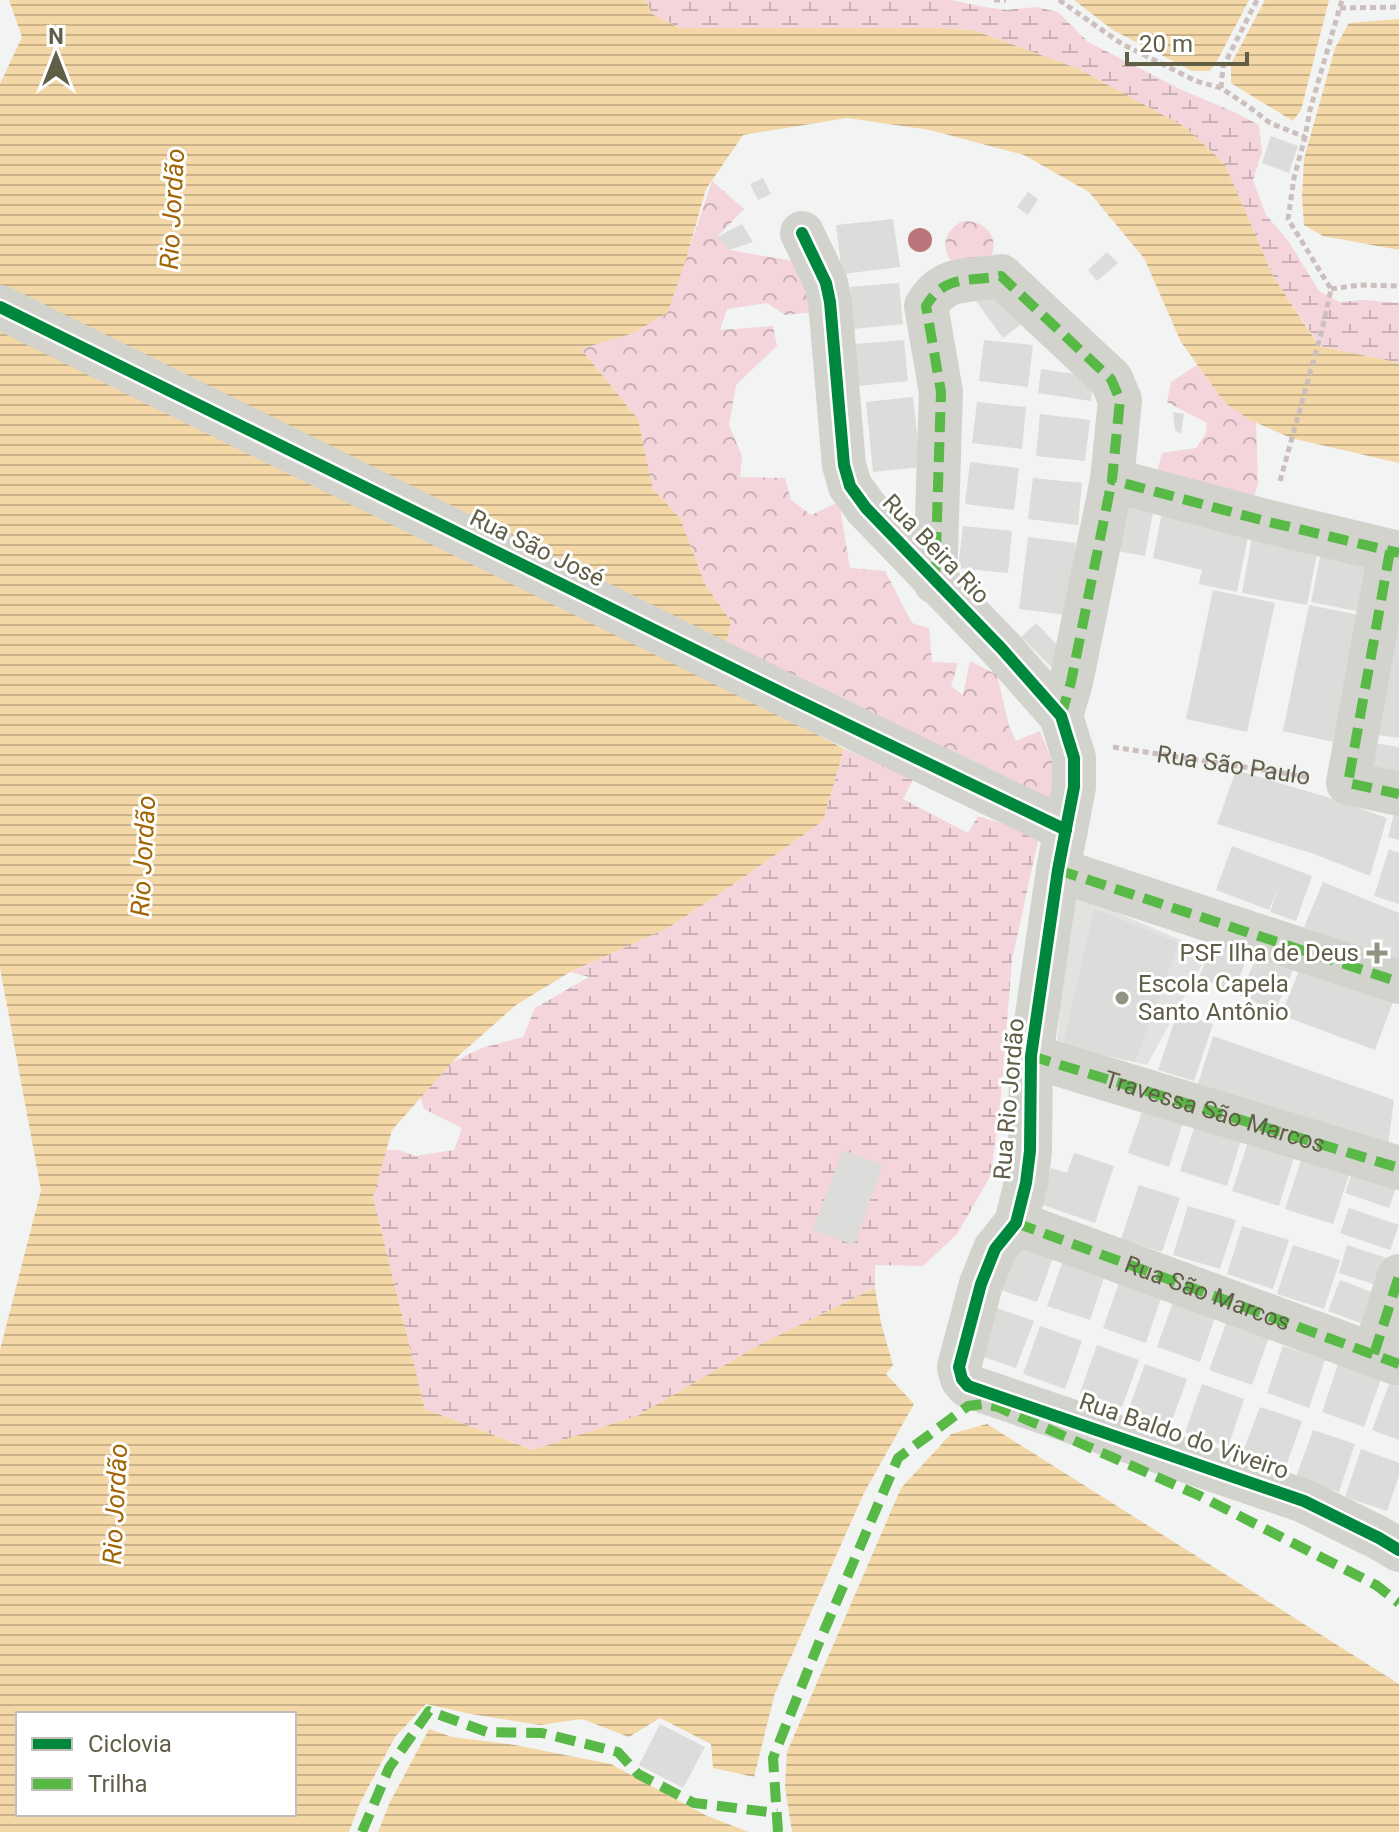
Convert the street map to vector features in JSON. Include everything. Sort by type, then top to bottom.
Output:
[{"type":"street","name":"Rua Beira Rio","points":[[802,233],[826,283],[830,302],[844,465],[850,486],[866,508],[1001,648],[1065,728]]},
{"type":"street","points":[[935,582],[941,392],[926,306],[941,287],[955,281],[1001,276],[1111,379],[1120,400],[1112,480],[1071,682],[1065,728],[1074,758],[1074,787],[1060,841],[1399,982]]},
{"type":"street","name":"Rua São José","points":[[0,307],[794,699],[1060,841]]},
{"type":"street","points":[[1112,480],[1394,552],[1348,783],[1399,794]]},
{"type":"street","name":"Rua Rio Jordão","points":[[959,1367],[981,1284],[995,1249],[1016,1223],[1026,1183],[1030,1151],[1031,1056],[1060,841]]},
{"type":"street","name":"Travessa São Marcos","points":[[1031,1056],[1399,1168]]},
{"type":"street","name":"Rua São Marcos","points":[[1016,1223],[1387,1359]]},
{"type":"street","points":[[1387,1359],[1399,1276]]},
{"type":"street","name":"Rua Baldo do Viveiro","points":[[959,1367],[962,1379],[968,1386],[1304,1501],[1399,1550]]},
{"type":"path","points":[[994,0],[1006,0]]},
{"type":"path","points":[[1059,0],[1122,44],[1196,81],[1221,88],[1270,123],[1305,137]]},
{"type":"path","points":[[1221,88],[1223,67],[1257,0]]},
{"type":"path","points":[[1287,451],[1331,289],[1288,219],[1310,110],[1342,0]]},
{"type":"path","points":[[1340,8],[1399,7]]},
{"type":"path","points":[[1331,289],[1360,285],[1399,286]]},
{"type":"shaded area","name":"Escola Capela Santo Antônio","points":[[1069,892],[1209,952],[1147,1065],[1057,1045]]},
{"type":"green space","points":[[646,0],[951,0],[1007,10],[1036,7],[1058,12],[1088,42],[1259,125],[1262,152],[1253,180],[1266,215],[1289,242],[1319,291],[1339,302],[1399,303],[1399,363],[1320,346],[1273,276],[1225,164],[1185,127],[1079,69],[973,30],[680,28],[651,14]]},
{"type":"green space","points":[[712,181],[744,209],[718,236],[729,250],[805,263],[824,311],[785,315],[767,303],[727,309],[720,330],[773,326],[777,346],[736,385],[729,425],[742,456],[740,477],[785,478],[791,500],[811,515],[839,502],[850,568],[885,571],[912,623],[929,628],[932,662],[958,663],[951,686],[963,695],[970,661],[997,675],[1009,726],[1016,741],[1040,731],[1058,776],[1059,818],[725,656],[731,621],[705,584],[680,518],[653,489],[638,419],[581,349],[634,333],[668,312]]},
{"type":"green space","points":[[963,221],[978,223],[992,236],[991,257],[956,266],[951,260],[945,248],[946,241],[951,230]]},
{"type":"green space","points":[[1197,365],[1224,402],[1256,422],[1258,484],[1250,508],[1154,484],[1162,453],[1196,448],[1206,433],[1207,423],[1167,402],[1171,382]]},
{"type":"green space","points":[[844,749],[915,776],[903,799],[968,833],[978,816],[1039,836],[1012,960],[991,1175],[957,1234],[923,1266],[875,1265],[875,1288],[759,1345],[639,1415],[534,1450],[425,1409],[365,1164],[369,1150],[398,1150],[416,1156],[454,1150],[462,1128],[424,1109],[416,1079],[482,1048],[523,1037],[535,1008],[589,977],[570,972],[668,928],[823,821]]},
{"type":"water","name":"Rio Jordão","points":[[9,0],[646,0],[652,14],[680,28],[973,30],[1079,69],[1185,127],[1225,164],[1273,276],[1319,346],[1399,363],[1399,463],[1291,438],[1250,420],[1224,402],[1181,342],[1144,258],[1089,192],[1024,155],[930,130],[847,118],[743,135],[706,189],[668,312],[634,333],[581,349],[638,419],[653,489],[680,518],[705,584],[731,621],[720,681],[844,749],[823,821],[668,928],[570,972],[516,1005],[456,1058],[392,1130],[373,1197],[425,1409],[533,1450],[639,1415],[759,1345],[875,1288],[893,1365],[886,1374],[914,1404],[864,1493],[775,1693],[754,1777],[713,1768],[711,1744],[660,1718],[629,1737],[582,1719],[540,1725],[426,1704],[395,1737],[360,1803],[349,1832],[0,1832],[0,1350],[41,1190],[0,968],[0,84],[22,37]]},
{"type":"water","points":[[1074,0],[1249,0],[1210,71],[1192,71],[1113,30]]},
{"type":"water","points":[[1265,0],[1329,0],[1301,110],[1293,121],[1231,83],[1231,64]]},
{"type":"water","points":[[1399,19],[1399,250],[1323,236],[1304,225],[1302,198],[1304,159],[1335,48],[1349,23]]},
{"type":"water","points":[[987,1424],[1399,1684],[1399,1832],[792,1832],[785,1787],[787,1752],[901,1488],[951,1434]]},
{"type":"water","points":[[429,1729],[452,1737],[515,1745],[611,1764],[705,1815],[749,1832],[378,1832],[390,1802]]},
{"type":"building","points":[[1271,136],[1298,146],[1289,173],[1262,163]]},
{"type":"building","points":[[763,178],[771,194],[758,200],[750,184]]},
{"type":"building","points":[[1028,192],[1038,199],[1028,215],[1017,207]]},
{"type":"building","points":[[893,219],[900,267],[842,274],[836,225]]},
{"type":"building","points":[[742,224],[753,242],[729,250],[717,237]]},
{"type":"building","points":[[1107,252],[1118,263],[1097,281],[1088,270]]},
{"type":"building","points":[[899,283],[903,324],[854,329],[850,287]]},
{"type":"building","points":[[998,285],[1024,322],[1003,338],[976,301]]},
{"type":"building","points":[[904,340],[908,381],[858,386],[855,344]]},
{"type":"building","points":[[984,340],[1033,345],[1028,387],[979,381]]},
{"type":"building","points":[[1041,369],[1094,377],[1091,401],[1038,393]]},
{"type":"building","points":[[913,397],[921,467],[873,472],[866,402]]},
{"type":"building","points":[[977,402],[1026,407],[1022,449],[972,443]]},
{"type":"building","points":[[1173,412],[1184,414],[1181,434],[1175,430]]},
{"type":"building","points":[[1040,414],[1090,420],[1085,461],[1036,456]]},
{"type":"building","points":[[970,462],[1019,468],[1014,510],[965,504]]},
{"type":"building","points":[[1033,478],[1082,483],[1078,525],[1028,519]]},
{"type":"building","points":[[1117,489],[1156,496],[1145,556],[1106,549]]},
{"type":"building","points":[[1164,502],[1251,522],[1237,592],[1199,584],[1202,570],[1153,558]]},
{"type":"building","points":[[963,526],[1012,531],[1008,573],[958,568]]},
{"type":"building","points":[[1028,537],[1076,543],[1067,615],[1019,609]]},
{"type":"building","points":[[1252,537],[1318,549],[1307,605],[1242,593]]},
{"type":"building","points":[[1322,547],[1376,558],[1366,613],[1311,602]]},
{"type":"building","points":[[1213,590],[1275,603],[1247,732],[1186,719]]},
{"type":"building","points":[[1309,605],[1369,617],[1343,744],[1283,731]]},
{"type":"building","points":[[1036,623],[1070,658],[1056,672],[1021,637]]},
{"type":"building","points":[[1387,627],[1399,629],[1399,738],[1370,734]]},
{"type":"building","points":[[1368,742],[1399,747],[1399,780],[1363,775]]},
{"type":"building","points":[[1236,770],[1387,818],[1370,876],[1314,854],[1217,824]]},
{"type":"building","points":[[1395,810],[1399,811],[1399,840],[1388,837]]},
{"type":"building","points":[[1232,846],[1312,876],[1296,921],[1270,912],[1279,886],[1269,910],[1216,890]]},
{"type":"building","points":[[1389,849],[1399,853],[1399,904],[1374,896]]},
{"type":"building","points":[[1323,882],[1399,913],[1397,966],[1304,927]]},
{"type":"building","name":"Escola Capela Santo Antônio","points":[[1094,909],[1179,943],[1135,1062],[1063,1046]]},
{"type":"building","points":[[1218,932],[1252,947],[1233,992],[1199,977]]},
{"type":"building","points":[[1261,948],[1296,964],[1275,1011],[1239,995]]},
{"type":"building","points":[[1301,966],[1393,1002],[1375,1050],[1281,1015]]},
{"type":"building","points":[[1177,1013],[1213,1024],[1194,1081],[1158,1070]]},
{"type":"building","points":[[1213,1036],[1394,1100],[1387,1152],[1197,1087]]},
{"type":"building","points":[[1146,1100],[1186,1113],[1169,1167],[1128,1153]]},
{"type":"building","points":[[1196,1122],[1242,1137],[1227,1186],[1180,1171]]},
{"type":"building","points":[[1248,1142],[1294,1157],[1279,1206],[1232,1191]]},
{"type":"building","points":[[843,1150],[883,1165],[854,1245],[813,1230]]},
{"type":"building","points":[[1074,1153],[1114,1166],[1095,1223],[1040,1204],[1051,1168],[1067,1173]]},
{"type":"building","points":[[1301,1160],[1349,1175],[1333,1224],[1285,1209]]},
{"type":"building","points":[[1354,1167],[1398,1182],[1389,1208],[1345,1193]]},
{"type":"building","points":[[1139,1185],[1180,1198],[1162,1252],[1121,1239]]},
{"type":"building","points":[[1188,1206],[1236,1220],[1220,1269],[1173,1255]]},
{"type":"building","points":[[1349,1208],[1399,1225],[1390,1250],[1340,1233]]},
{"type":"building","points":[[1242,1226],[1289,1240],[1273,1289],[1227,1274]]},
{"type":"building","points":[[1012,1240],[1054,1255],[1037,1302],[995,1288]]},
{"type":"building","points":[[1293,1245],[1340,1260],[1324,1309],[1277,1294]]},
{"type":"building","points":[[1347,1245],[1393,1260],[1383,1287],[1339,1273]]},
{"type":"building","points":[[1064,1258],[1106,1272],[1090,1320],[1047,1306]]},
{"type":"building","points":[[1120,1280],[1162,1295],[1146,1343],[1103,1328]]},
{"type":"building","points":[[1340,1280],[1385,1297],[1374,1328],[1328,1311]]},
{"type":"building","points":[[1174,1299],[1216,1314],[1200,1362],[1157,1347]]},
{"type":"building","points":[[991,1306],[1034,1321],[1016,1368],[974,1354]]},
{"type":"building","points":[[1226,1323],[1269,1337],[1252,1385],[1209,1370]]},
{"type":"building","points":[[1040,1326],[1082,1341],[1065,1389],[1023,1374]]},
{"type":"building","points":[[1097,1345],[1139,1360],[1122,1407],[1080,1393]]},
{"type":"building","points":[[1283,1346],[1325,1360],[1309,1408],[1267,1393]]},
{"type":"building","points":[[1145,1364],[1187,1379],[1170,1426],[1128,1411]]},
{"type":"building","points":[[1338,1364],[1381,1379],[1364,1427],[1322,1412]]},
{"type":"building","points":[[1202,1384],[1244,1399],[1228,1447],[1185,1432]]},
{"type":"building","points":[[1389,1384],[1399,1387],[1399,1440],[1372,1430]]},
{"type":"building","points":[[1260,1407],[1302,1421],[1285,1469],[1242,1454]]},
{"type":"building","points":[[1313,1430],[1355,1444],[1339,1492],[1296,1477]]},
{"type":"building","points":[[1361,1449],[1399,1463],[1399,1476],[1387,1511],[1345,1497]]},
{"type":"building","points":[[660,1724],[705,1747],[683,1788],[639,1765]]},
{"type":"marked path","points":[[935,582],[941,392],[926,306],[933,296],[950,284],[1001,276],[1111,379],[1120,400],[1112,480],[1399,553]]},
{"type":"marked path","points":[[1061,716],[1071,682],[1112,480]]},
{"type":"marked path","points":[[1390,551],[1348,783],[1399,794]]},
{"type":"marked path","points":[[1058,870],[1399,982]]},
{"type":"marked path","points":[[1031,1056],[1399,1168]]},
{"type":"marked path","points":[[1016,1223],[1399,1364]]},
{"type":"marked path","points":[[1374,1354],[1399,1276]]},
{"type":"marked path","points":[[778,1832],[773,1758],[898,1458],[968,1406],[983,1404],[998,1407],[1198,1495],[1376,1585],[1399,1603]]},
{"type":"marked path","points":[[362,1832],[389,1768],[429,1711],[487,1732],[542,1733],[618,1752],[638,1774],[694,1803],[777,1813]]},
{"type":"cycle path","points":[[802,233],[826,283],[830,302],[844,465],[850,486],[866,508],[1001,648],[1061,716],[1074,758],[1074,787],[1058,870],[1031,1056],[1030,1151],[1026,1183],[1016,1223],[995,1249],[981,1284],[959,1367],[962,1379],[968,1386],[1304,1501],[1399,1550]]},
{"type":"cycle path","points":[[0,307],[1066,830]]},
{"type":"place","name":"PSF Ilha de Deus","points":[[1377,953]]},
{"type":"place","name":"Escola Capela Santo Antônio","points":[[1122,998]]}]
